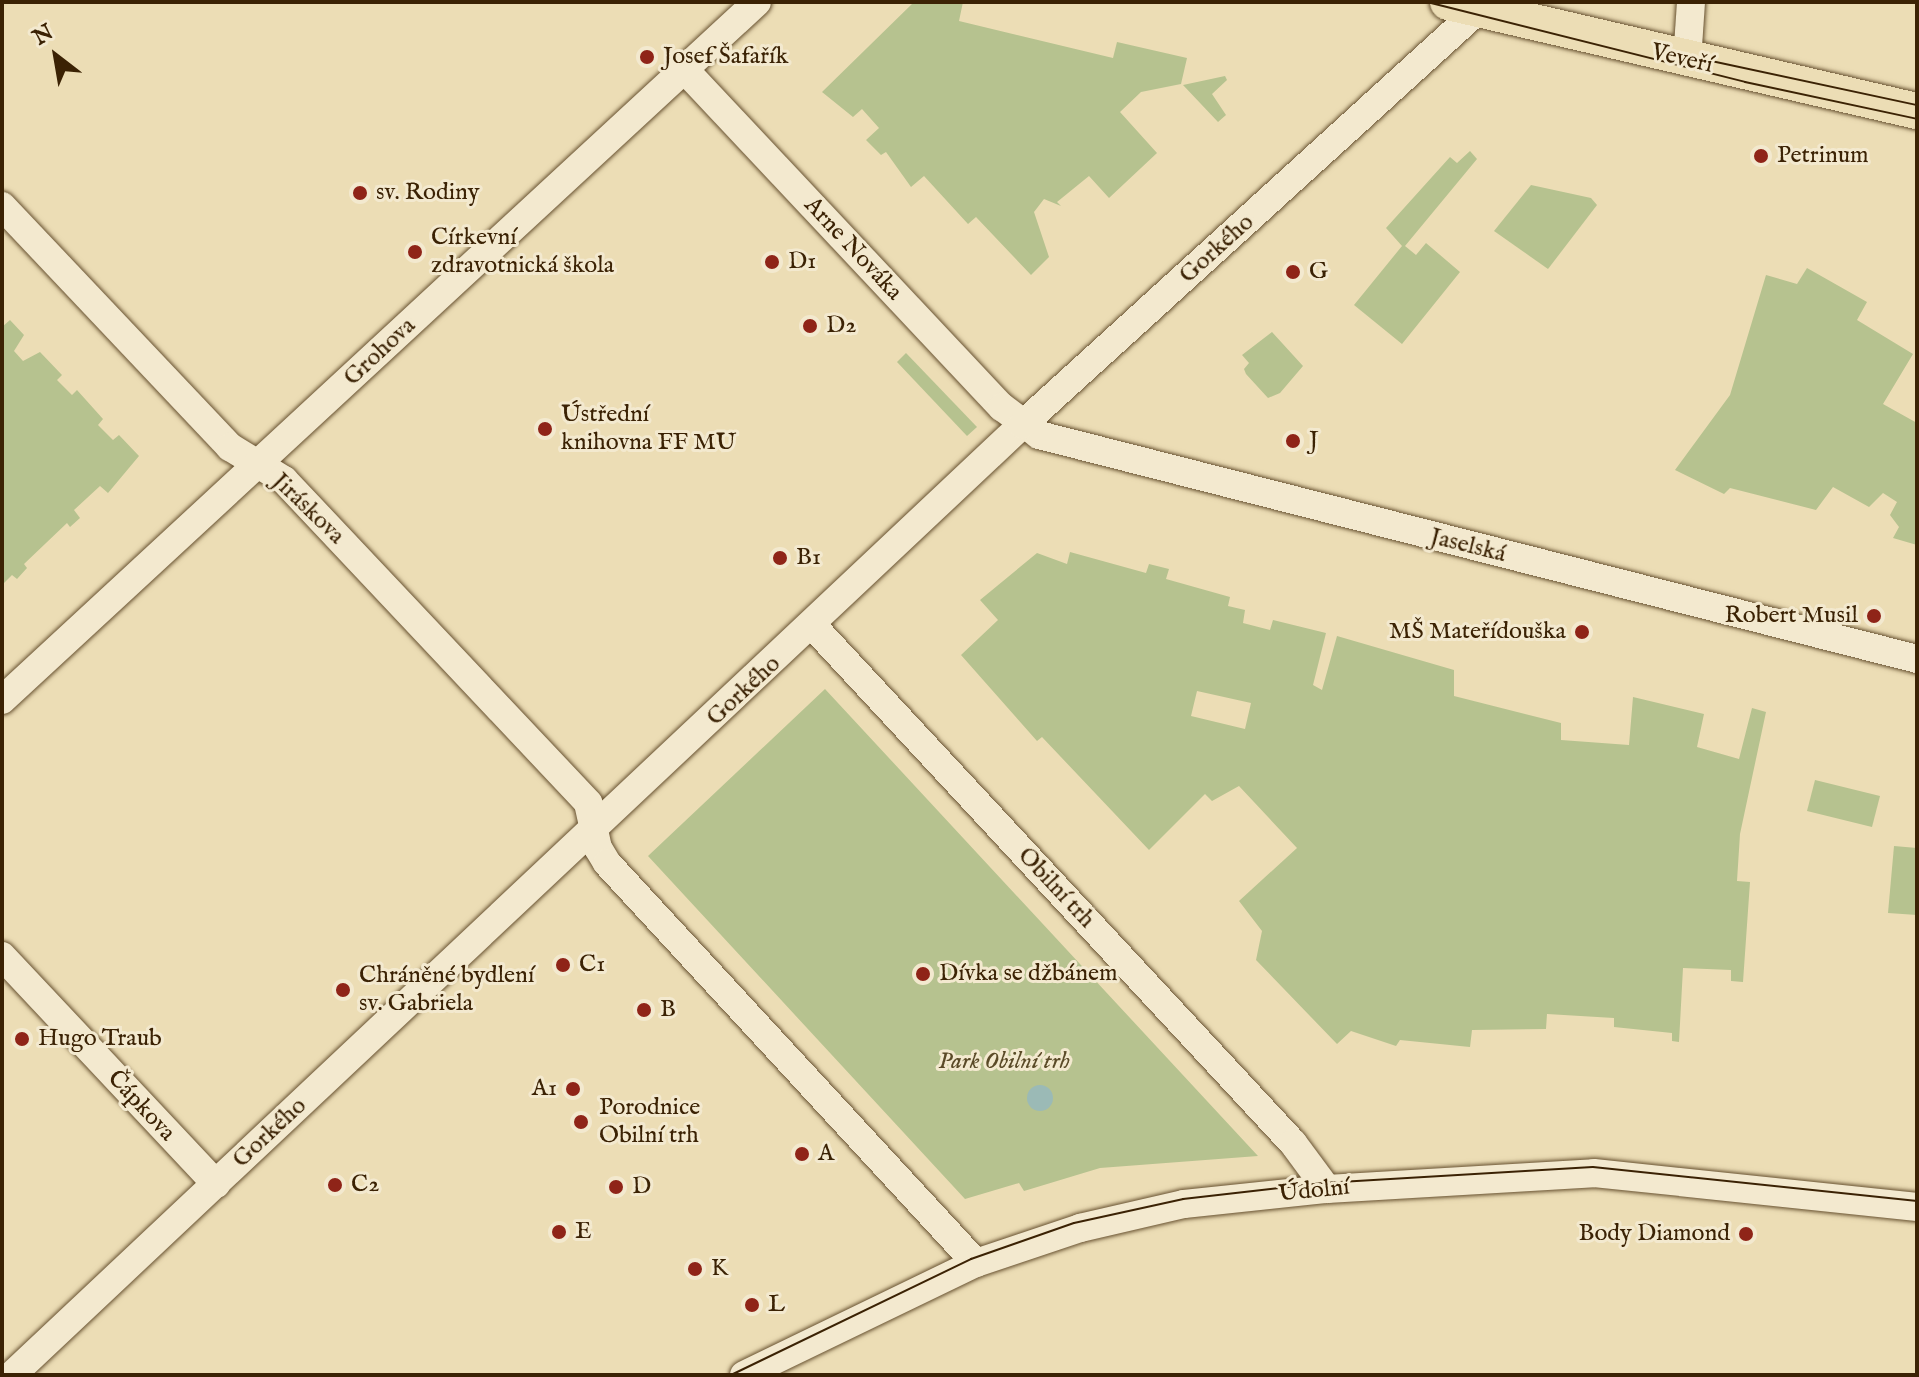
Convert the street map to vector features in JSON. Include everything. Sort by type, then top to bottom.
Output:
[{"type":"main road","name":"Veveří","points":[[1463,6],[1687,61],[1917,111]]},
{"type":"street","name":"Grohova","points":[[2,700],[757,2]]},
{"type":"street","points":[[1687,61],[1691,2]]},
{"type":"street","name":"Gorkého","points":[[12,1375],[813,626],[1463,6]]},
{"type":"street","name":"Arne Nováka","points":[[685,70],[1022,425]]},
{"type":"street","name":"Jiráskova","points":[[2,206],[230,447],[284,480],[588,803],[594,828]]},
{"type":"street","name":"Jaselská","points":[[1022,425],[1058,443],[1917,659]]},
{"type":"street","name":"Obilní trh","points":[[813,626],[1293,1143],[1327,1189]]},
{"type":"street","points":[[594,828],[607,863],[976,1263]]},
{"type":"street","name":"Čápkova","points":[[2,956],[216,1184]]},
{"type":"street","name":"Údolní","points":[[744,1375],[976,1263],[1109,1220],[1184,1204],[1327,1189],[1614,1173],[1917,1207]]},
{"type":"green space","points":[[914,2],[963,2],[959,21],[1113,58],[1117,42],[1187,58],[1181,84],[1141,92],[1120,112],[1157,153],[1109,198],[1089,176],[1057,202],[1061,206],[1044,199],[1034,212],[1049,257],[1031,275],[976,217],[968,224],[924,176],[911,187],[886,152],[881,155],[866,140],[879,128],[862,109],[853,117],[822,92]]},
{"type":"green space","points":[[1225,76],[1227,80],[1212,94],[1226,115],[1218,122],[1183,85]]},
{"type":"green space","points":[[1470,151],[1477,159],[1405,246],[1416,255],[1426,243],[1460,272],[1402,344],[1354,305],[1402,246],[1386,228],[1450,157],[1457,163]]},
{"type":"green space","points":[[1531,185],[1591,198],[1597,205],[1548,269],[1494,231]]},
{"type":"green space","points":[[1807,268],[1867,302],[1857,320],[1913,354],[1883,404],[1917,423],[1917,545],[1893,538],[1899,527],[1890,515],[1897,502],[1883,493],[1869,507],[1833,487],[1816,510],[1730,488],[1724,494],[1675,470],[1730,395],[1766,275],[1797,284]]},
{"type":"green space","points":[[10,320],[24,335],[14,351],[23,361],[40,352],[62,375],[57,380],[72,395],[77,390],[103,419],[98,425],[113,440],[119,435],[139,456],[108,493],[100,486],[74,510],[80,518],[70,527],[67,523],[24,564],[27,568],[17,579],[12,575],[2,585],[2,327]]},
{"type":"green space","points":[[1272,332],[1303,366],[1280,393],[1268,398],[1246,374],[1244,369],[1249,363],[1242,355]]},
{"type":"green space","points":[[906,353],[977,427],[967,436],[897,362]]},
{"type":"green space","points":[[1070,552],[1146,573],[1149,564],[1169,569],[1166,579],[1230,597],[1228,606],[1245,610],[1243,623],[1270,630],[1273,620],[1326,633],[1313,685],[1322,690],[1337,636],[1454,670],[1454,696],[1561,723],[1561,740],[1629,745],[1633,697],[1704,714],[1697,747],[1739,759],[1752,708],[1766,712],[1740,834],[1737,881],[1750,882],[1743,982],[1731,981],[1731,970],[1683,968],[1679,1042],[1672,1041],[1672,1033],[1614,1027],[1614,1018],[1547,1014],[1546,1029],[1472,1030],[1470,1047],[1400,1040],[1396,1046],[1351,1031],[1337,1044],[1256,960],[1262,931],[1239,901],[1297,848],[1239,786],[1212,801],[1205,794],[1149,850],[1042,737],[1037,741],[961,655],[998,620],[980,600],[1037,553],[1067,564]],"holes":[[[1197,691],[1251,703],[1245,729],[1191,716]]]},
{"type":"green space","name":"Park Obilní trh","points":[[825,689],[1258,1156],[1100,1168],[1024,1191],[1019,1183],[965,1199],[648,856]]},
{"type":"green space","points":[[1815,780],[1880,796],[1872,827],[1807,811]]},
{"type":"green space","points":[[1894,846],[1917,848],[1917,915],[1888,913]]},
{"type":"water","points":[[1040,1085],[1049,1089],[1053,1098],[1049,1107],[1040,1111],[1031,1107],[1027,1098],[1031,1089]]},
{"type":"tram line","points":[[1427,2],[1745,82],[1917,119]]},
{"type":"tram line","points":[[1702,59],[1917,105]]},
{"type":"tram line","points":[[731,1375],[971,1259],[1074,1223],[1183,1199],[1323,1183],[1593,1167],[1917,1201]]},
{"type":"place","name":"Josef Šafařík","points":[[647,57]]},
{"type":"place","name":"Petrinum","points":[[1761,156]]},
{"type":"place","name":"sv. Rodiny","points":[[360,193]]},
{"type":"place","name":"Církevní zdravotnická škola","points":[[415,252]]},
{"type":"place","name":"D1","points":[[772,262]]},
{"type":"place","name":"G","points":[[1293,272]]},
{"type":"place","name":"D2","points":[[810,326]]},
{"type":"place","name":"Ústřední knihovna FF MU","points":[[545,429]]},
{"type":"place","name":"J","points":[[1293,441]]},
{"type":"place","name":"B1","points":[[780,558]]},
{"type":"place","name":"Robert Musil","points":[[1874,616]]},
{"type":"place","name":"MŠ Mateřídouška","points":[[1582,632]]},
{"type":"place","name":"C1","points":[[563,965]]},
{"type":"place","name":"Dívka se džbánem","points":[[923,974]]},
{"type":"place","name":"Chráněné bydlení sv. Gabriela","points":[[343,990]]},
{"type":"place","name":"B","points":[[644,1010]]},
{"type":"place","name":"Hugo Traub","points":[[22,1039]]},
{"type":"place","name":"A1","points":[[573,1089]]},
{"type":"place","name":"Porodnice Obilní trh","points":[[581,1122]]},
{"type":"place","name":"A","points":[[802,1154]]},
{"type":"place","name":"C2","points":[[335,1185]]},
{"type":"place","name":"D","points":[[616,1187]]},
{"type":"place","name":"E","points":[[559,1232]]},
{"type":"place","name":"Body Diamond","points":[[1746,1234]]},
{"type":"place","name":"K","points":[[695,1269]]},
{"type":"place","name":"L","points":[[752,1305]]}]
